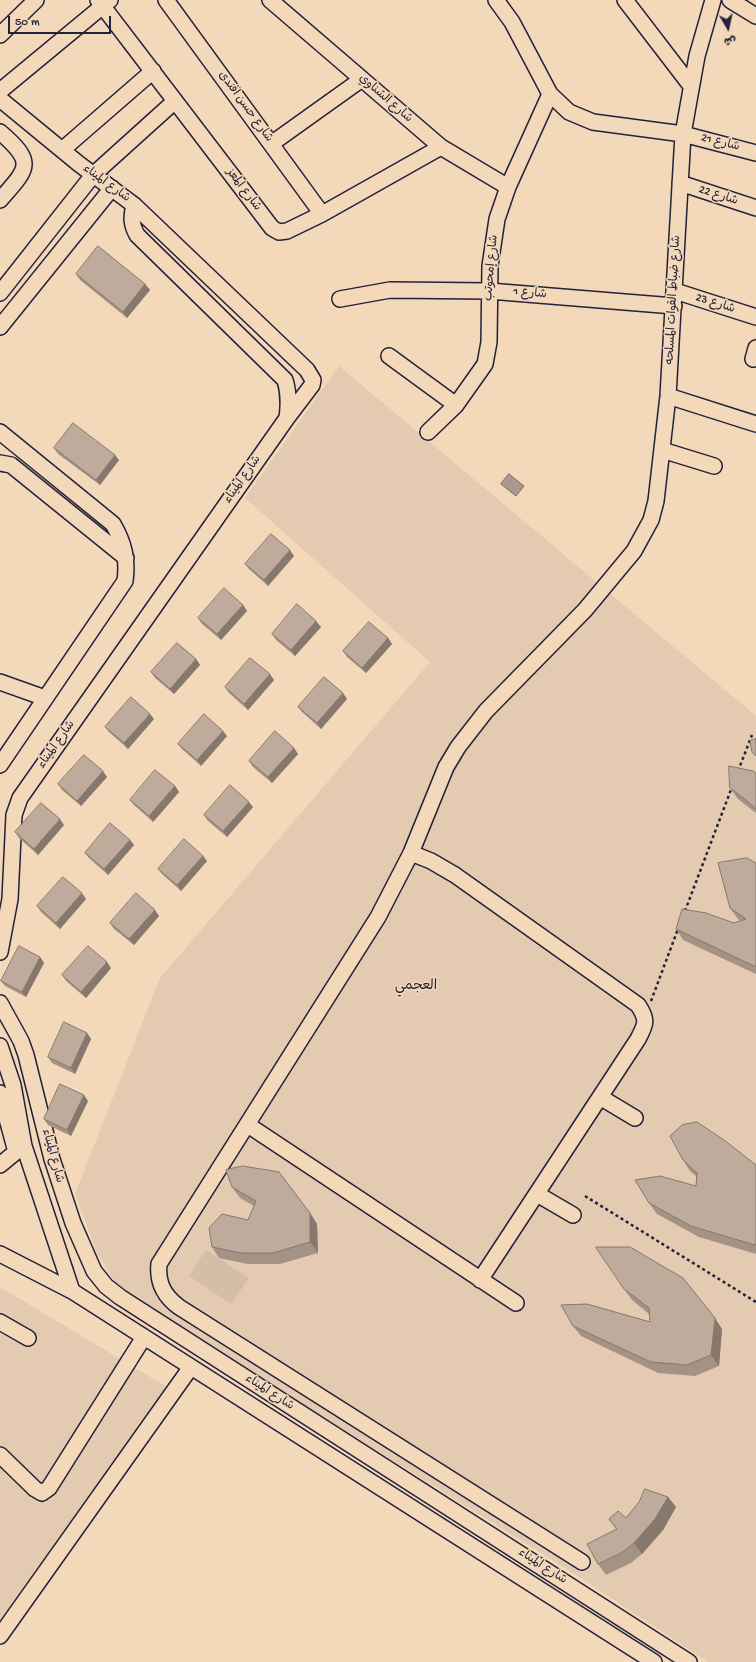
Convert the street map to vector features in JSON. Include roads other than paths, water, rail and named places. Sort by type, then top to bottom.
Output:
[{"type":"street","points":[[3,27],[36,0]]},
{"type":"street","name":"شارع حسن افندى","points":[[166,0],[322,214]]},
{"type":"street","name":"شارع الشناوي","points":[[270,0],[441,147],[508,187]]},
{"type":"street","name":"شارع 21","points":[[496,0],[516,29],[550,94],[569,112],[593,122],[683,134],[756,153]]},
{"type":"street","points":[[625,0],[691,86]]},
{"type":"street","name":"شارع ضباط القوات المسلحه","points":[[582,1562],[168,1300],[157,1276],[159,1264],[378,917],[411,853],[446,767],[468,732],[486,711],[585,610],[634,550],[651,520],[656,501],[668,396],[683,134],[691,86],[713,0]]},
{"type":"street","points":[[730,0],[756,16]]},
{"type":"street","points":[[0,91],[103,2]]},
{"type":"street","name":"شارع المعز","points":[[103,2],[152,71],[274,230],[285,232],[322,214],[441,147]]},
{"type":"street","points":[[62,150],[152,71]]},
{"type":"street","points":[[271,144],[362,79]]},
{"type":"street","name":"شارع إمحوتب","points":[[428,432],[456,405],[485,364],[488,353],[489,291],[494,234],[501,206],[508,187],[550,94]]},
{"type":"street","name":"شارع الميناء","points":[[0,99],[93,175],[134,205],[311,375],[313,380],[312,385],[287,418],[20,798],[14,816],[10,900],[0,952]]},
{"type":"street","points":[[0,293],[93,175],[175,101]]},
{"type":"street","points":[[0,132],[18,148],[24,157],[24,168],[20,177],[0,200]]},
{"type":"street","name":"شارع 22","points":[[680,183],[756,208]]},
{"type":"street","points":[[0,327],[112,188]]},
{"type":"street","points":[[134,205],[131,216],[132,226],[137,235],[285,380],[289,405],[287,418]]},
{"type":"street","name":"شارع 1","points":[[340,299],[390,290],[489,291],[674,306]]},
{"type":"street","name":"شارع 23","points":[[674,291],[756,318]]},
{"type":"street","points":[[389,356],[456,405]]},
{"type":"street","points":[[668,396],[756,424]]},
{"type":"street","points":[[0,432],[113,524],[122,540],[126,558],[125,581],[0,765]]},
{"type":"street","points":[[23,450],[6,464],[126,558]]},
{"type":"street","points":[[662,450],[714,466]]},
{"type":"street","points":[[0,682],[45,698]]},
{"type":"street","points":[[411,853],[431,861],[455,875],[638,1005],[645,1016],[644,1028],[638,1039],[480,1280]]},
{"type":"street","name":"شارع الميناء","points":[[0,1003],[21,1041],[26,1055],[52,1159],[73,1223],[94,1271],[106,1286],[127,1302],[689,1662]]},
{"type":"street","points":[[0,1046],[13,1086],[20,1149]]},
{"type":"street","points":[[0,1093],[72,1291]]},
{"type":"street","points":[[600,1097],[635,1118]]},
{"type":"street","points":[[248,1125],[516,1303]]},
{"type":"street","points":[[0,1165],[20,1149]]},
{"type":"street","points":[[537,1194],[573,1215]]},
{"type":"street","points":[[0,1254],[72,1291],[654,1662]]},
{"type":"street","points":[[0,1322],[28,1338]]},
{"type":"street","points":[[0,1454],[35,1489],[42,1493],[49,1488],[144,1337]]},
{"type":"street","points":[[0,1636],[191,1367]]},
{"type":"district","name":"العجمي","points":[[416,987]]}]
